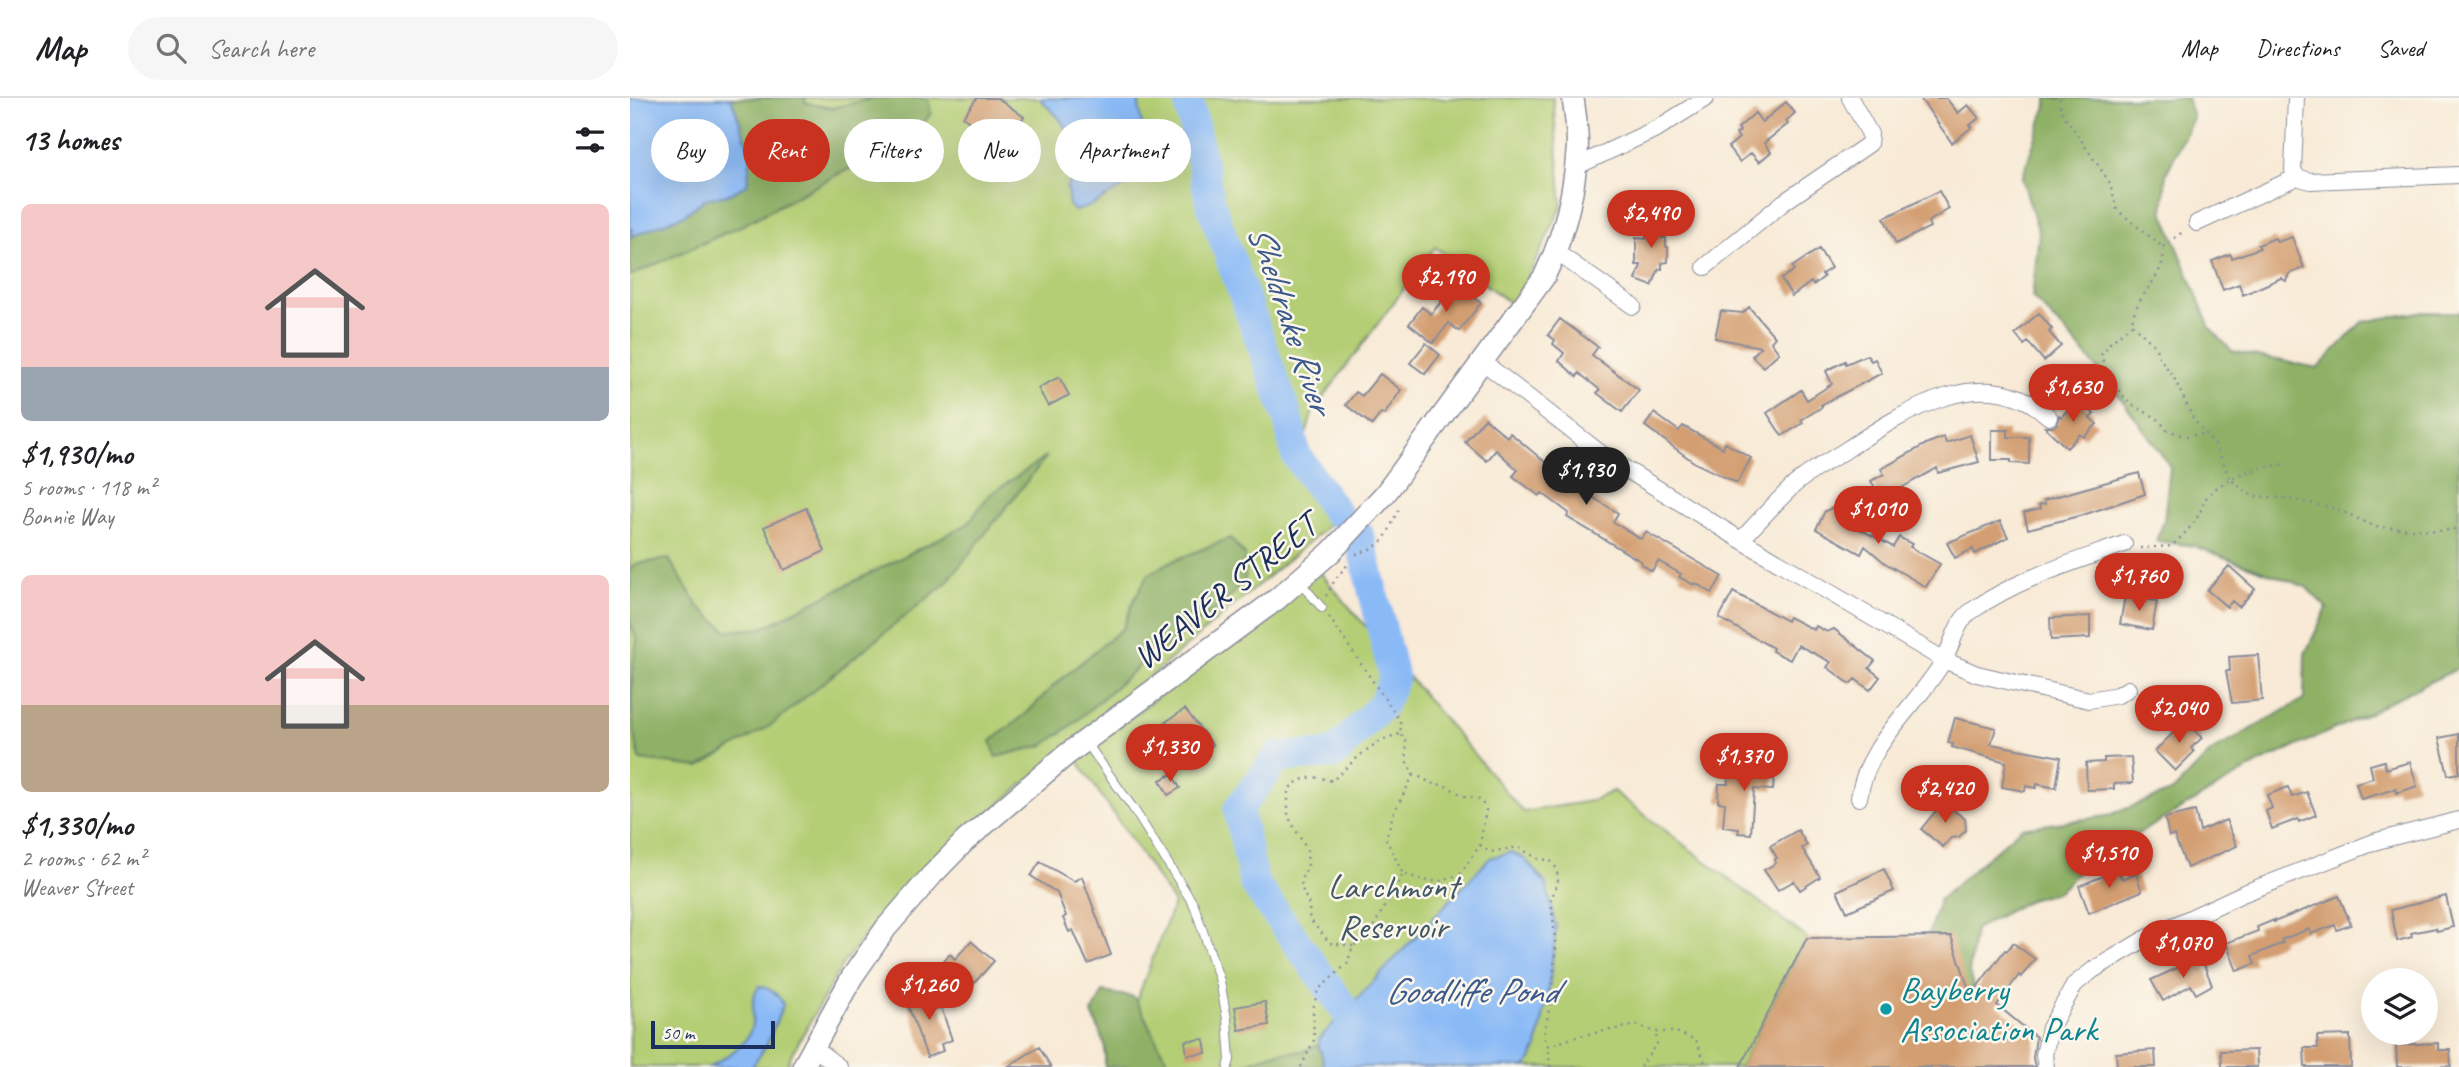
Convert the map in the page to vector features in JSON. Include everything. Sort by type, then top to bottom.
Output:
[{"type":"main road","name":"WEAVER STREET","points":[[803,1067],[812,1046],[852,977],[886,928],[932,874],[965,841],[1066,755],[1277,599],[1331,552],[1385,494],[1544,277],[1556,252],[1570,200],[1578,150],[1573,98]]},
{"type":"street","points":[[1575,167],[1658,128],[1706,98]]},
{"type":"street","points":[[1705,267],[1784,202],[1869,145],[1870,134],[1850,98]]},
{"type":"street","points":[[2296,98],[2293,170],[2297,177]]},
{"type":"street","points":[[2197,223],[2297,177],[2310,181],[2459,175]]},
{"type":"street","points":[[1556,252],[1633,306]]},
{"type":"street","points":[[1483,362],[1603,455],[1944,660],[1977,674],[2089,700],[2118,695],[2127,689]]},
{"type":"street","points":[[1741,540],[1795,484],[1888,422],[1918,408],[1965,391],[1984,390],[2008,392],[2025,399],[2034,403],[2049,417]]},
{"type":"street","points":[[1859,799],[1861,781],[1880,745],[1944,660],[1961,620],[1973,610],[2027,579],[2130,546]]},
{"type":"street","points":[[2046,1067],[2044,1055],[2050,1028],[2075,984],[2143,940],[2242,894],[2377,841],[2459,820]]},
{"type":"street","points":[[812,1046],[839,1067]]},
{"type":"lane","points":[[1298,580],[1322,608]]},
{"type":"lane","points":[[1086,742],[1133,808],[1194,905],[1220,981],[1227,1020],[1230,1060],[1228,1067]]},
{"type":"path","points":[[2060,98],[2060,109],[2110,183],[2117,210],[2162,247],[2165,260],[2157,279],[2144,292],[2134,311],[2132,324],[2110,343],[2101,355],[2109,379],[2130,404],[2157,418],[2167,430],[2185,436],[2206,434]]},
{"type":"path","points":[[2162,247],[2197,223]]},
{"type":"path","points":[[2132,324],[2155,346],[2194,420],[2216,446],[2230,479],[2252,496],[2284,498],[2337,509],[2376,527],[2443,531],[2459,528]]},
{"type":"path","points":[[2130,546],[2172,546],[2188,530],[2201,511],[2205,498],[2230,479],[2260,467],[2288,464]]},
{"type":"path","points":[[1372,550],[1353,555],[1336,578],[1322,608],[1400,721],[1401,734],[1406,741],[1406,764],[1414,774],[1433,785],[1444,785],[1464,796],[1481,800],[1486,810],[1480,845],[1461,873],[1443,881],[1428,881],[1403,874],[1386,839],[1393,814],[1414,774]]},
{"type":"path","points":[[1353,946],[1330,943],[1308,914],[1310,907],[1302,889],[1301,879],[1308,867],[1307,850],[1288,816],[1288,790],[1295,782],[1317,775],[1332,781],[1385,736],[1401,734]]},
{"type":"path","points":[[1480,845],[1490,852],[1518,847],[1538,859],[1550,860],[1557,869],[1558,882],[1551,899],[1556,947],[1544,1036],[1550,1067]]},
{"type":"path","points":[[1301,1067],[1314,1040],[1313,1009],[1318,990],[1347,964],[1353,946],[1367,938],[1403,874]]},
{"type":"path","points":[[1548,1046],[1579,1036],[1637,1025],[1655,1032],[1676,1032],[1696,1040],[1707,1067]]},
{"type":"path","points":[[1640,1067],[1658,1042],[1655,1032]]},
{"type":"green space","points":[[630,98],[1553,98],[1562,206],[1514,306],[1435,247],[1313,411],[1303,445],[1349,508],[908,882],[844,962],[790,1057],[787,1067],[630,1067]]},
{"type":"green space","points":[[731,98],[805,98],[805,103],[832,108],[874,98],[928,98],[931,113],[926,119],[844,119],[844,171],[830,178],[830,119],[743,119],[743,182],[823,182],[743,225],[630,276],[630,236],[684,215],[704,199],[727,195],[741,125]]},
{"type":"green space","points":[[2047,98],[2187,98],[2193,118],[2166,174],[2163,211],[2210,328],[2232,351],[2318,368],[2362,322],[2419,312],[2459,312],[2459,668],[2372,712],[2261,762],[2085,865],[2058,892],[2029,900],[1975,929],[1969,973],[1979,1004],[1917,973],[1939,900],[2021,828],[2107,816],[2173,791],[2211,752],[2304,699],[2305,654],[2327,608],[2306,587],[2194,546],[2156,541],[2164,521],[2170,467],[2106,379],[2032,297],[2039,233],[2022,178]]},
{"type":"green space","points":[[1047,456],[946,583],[770,726],[699,767],[640,760],[632,700],[637,640],[630,622],[630,570],[635,564],[669,559],[698,606],[727,631],[762,628],[968,524],[988,496]]},
{"type":"green space","points":[[1230,538],[1245,555],[1245,580],[1225,603],[1139,666],[1072,725],[1044,745],[996,757],[991,741],[1026,714],[1053,686],[1123,628],[1148,575],[1168,563]]},
{"type":"green space","name":"Larchmont Reservoir","points":[[1318,570],[1523,812],[1591,801],[1613,791],[1807,938],[1740,1067],[1111,1067],[1174,903],[1077,760]]},
{"type":"green space","points":[[1103,992],[1134,997],[1172,1067],[1105,1067],[1105,1045],[1092,1013]]},
{"type":"green space","points":[[1318,1045],[1325,1062],[1323,1067],[1244,1067],[1244,1064],[1276,1053],[1303,1051]]},
{"type":"water","points":[[630,98],[731,98],[743,132],[743,182],[747,182],[747,185],[727,195],[705,199],[684,215],[630,237],[633,229],[630,230]]},
{"type":"water","points":[[1039,98],[1138,98],[1141,119],[1060,119]]},
{"type":"water","points":[[1070,182],[1132,182],[1090,206],[1075,211],[1069,205],[1067,187]]},
{"type":"water","name":"Goodliffe Pond","points":[[1511,852],[1525,859],[1546,884],[1556,927],[1549,988],[1537,1047],[1527,1067],[1323,1067],[1319,1039],[1490,858]]},
{"type":"water","points":[[759,986],[774,992],[783,1005],[767,1044],[752,1067],[710,1067],[734,1051],[749,1035],[754,997]]},
{"type":"building","points":[[977,98],[998,98],[1024,117],[966,119],[963,117]]},
{"type":"building","points":[[1920,98],[1946,98],[1958,113],[1968,105],[1979,118],[1952,143]]},
{"type":"building","points":[[1786,102],[1795,113],[1786,121],[1788,124],[1764,143],[1771,152],[1759,162],[1751,153],[1740,162],[1728,147],[1739,138],[1736,134],[1740,131],[1738,128],[1755,113],[1762,122]]},
{"type":"building","points":[[1939,191],[1949,209],[1928,222],[1930,227],[1896,244],[1884,218]]},
{"type":"building","points":[[1646,214],[1662,214],[1662,238],[1666,238],[1668,247],[1668,262],[1662,263],[1662,269],[1659,269],[1652,286],[1636,280],[1641,265],[1636,265],[1636,238],[1646,239]]},
{"type":"building","points":[[2292,237],[2304,268],[2289,274],[2286,281],[2281,278],[2243,295],[2239,284],[2223,290],[2212,261],[2230,254],[2232,258],[2260,248],[2258,245],[2275,238],[2277,242]]},
{"type":"building","points":[[1819,249],[1831,268],[1813,285],[1811,282],[1792,296],[1781,279],[1794,270],[1792,267]]},
{"type":"building","points":[[1456,284],[1481,303],[1459,331],[1449,323],[1433,343],[1409,324],[1422,307],[1431,314]]},
{"type":"building","points":[[1749,307],[1775,337],[1771,342],[1779,353],[1763,367],[1752,356],[1761,347],[1715,338],[1721,311],[1743,313]]},
{"type":"building","points":[[2039,313],[2052,329],[2049,332],[2061,346],[2044,361],[2028,342],[2024,345],[2015,334]]},
{"type":"building","points":[[1560,319],[1598,347],[1592,355],[1639,390],[1622,412],[1597,393],[1600,390],[1579,373],[1577,377],[1559,361],[1564,353],[1553,344],[1555,340],[1548,335]]},
{"type":"building","points":[[1426,343],[1440,355],[1425,374],[1410,363]]},
{"type":"building","points":[[1867,355],[1871,361],[1875,359],[1882,373],[1821,405],[1822,407],[1801,420],[1803,423],[1782,436],[1767,413],[1801,390],[1807,400],[1832,384],[1826,371],[1845,361],[1846,364]]},
{"type":"building","points":[[1380,374],[1401,390],[1384,415],[1381,413],[1372,425],[1346,405],[1356,392],[1362,396]]},
{"type":"building","points":[[1059,377],[1069,395],[1048,406],[1038,388]]},
{"type":"building","points":[[2078,399],[2094,414],[2090,418],[2097,424],[2084,437],[2080,434],[2067,448],[2045,427],[2057,424],[2059,415],[2061,417]]},
{"type":"building","points":[[1654,413],[1679,431],[1683,426],[1723,448],[1725,443],[1751,458],[1737,483],[1695,463],[1645,426]]},
{"type":"building","points":[[1485,418],[1507,437],[1510,433],[1573,485],[1618,513],[1613,522],[1641,539],[1646,532],[1722,576],[1712,593],[1679,577],[1681,574],[1658,561],[1652,571],[1641,564],[1642,562],[1567,517],[1569,513],[1542,493],[1539,496],[1513,476],[1518,470],[1496,450],[1487,461],[1465,442]]},
{"type":"building","points":[[1992,430],[2008,430],[2008,437],[2029,437],[2029,464],[1992,460]]},
{"type":"building","points":[[1970,435],[1979,462],[1938,473],[1937,468],[1903,487],[1898,493],[1892,492],[1889,487],[1878,493],[1871,481],[1884,474],[1881,469],[1928,443],[1944,437],[1946,443]]},
{"type":"building","points":[[2139,473],[2145,494],[2083,515],[2028,529],[2024,513],[2040,509],[2039,505],[2045,504],[2044,500]]},
{"type":"building","points":[[1834,507],[1858,519],[1854,526],[1893,547],[1899,537],[1912,544],[1910,547],[1940,564],[1926,587],[1885,563],[1865,546],[1861,554],[1816,529],[1825,511]]},
{"type":"building","points":[[806,508],[825,551],[784,570],[764,527]]},
{"type":"building","points":[[2000,521],[2008,537],[1975,554],[1973,549],[1955,558],[1947,543]]},
{"type":"building","points":[[2229,566],[2255,589],[2239,607],[2232,601],[2227,607],[2207,590]]},
{"type":"building","points":[[1733,592],[1787,621],[1789,617],[1814,630],[1816,626],[1827,632],[1834,629],[1875,661],[1869,668],[1880,677],[1870,690],[1855,679],[1850,684],[1827,667],[1831,662],[1798,645],[1790,660],[1772,651],[1773,648],[1719,618]]},
{"type":"building","points":[[2125,596],[2157,601],[2152,630],[2120,624]]},
{"type":"building","points":[[2090,616],[2090,638],[2051,640],[2050,618]]},
{"type":"building","points":[[2258,655],[2262,700],[2232,703],[2226,671],[2230,671],[2229,657]]},
{"type":"building","points":[[1185,709],[1213,745],[1181,765],[1162,735],[1169,731],[1164,723]]},
{"type":"building","points":[[1955,718],[1996,728],[1991,744],[2061,757],[2056,788],[2037,784],[2036,788],[2026,786],[2025,791],[2002,787],[2006,762],[1952,747],[1953,744],[1948,743]]},
{"type":"building","points":[[2183,718],[2202,738],[2191,748],[2194,752],[2175,771],[2155,751],[2174,732],[2171,730]]},
{"type":"building","points":[[2459,734],[2459,773],[2448,775],[2439,738]]},
{"type":"building","points":[[2131,757],[2133,783],[2114,784],[2114,789],[2087,790],[2086,763],[2104,762],[2104,758]]},
{"type":"building","points":[[2384,761],[2386,769],[2410,762],[2417,786],[2397,793],[2396,789],[2361,799],[2356,783],[2373,778],[2370,765]]},
{"type":"building","points":[[1729,762],[1775,765],[1773,790],[1754,789],[1751,834],[1738,833],[1739,829],[1723,827],[1725,803],[1718,802],[1719,784],[1728,784]]},
{"type":"building","points":[[1172,774],[1180,788],[1168,795],[1160,780]]},
{"type":"building","points":[[2288,787],[2292,797],[2307,792],[2316,815],[2272,829],[2266,811],[2272,808],[2267,795]]},
{"type":"building","points":[[1943,802],[1965,819],[1966,830],[1959,837],[1951,838],[1943,847],[1921,829]]},
{"type":"building","points":[[2195,811],[2200,831],[2226,820],[2237,846],[2187,868],[2174,835],[2169,836],[2165,818]]},
{"type":"building","points":[[1798,830],[1807,845],[1802,848],[1820,877],[1800,890],[1794,881],[1778,890],[1764,870],[1776,863],[1774,860],[1777,858],[1770,846]]},
{"type":"building","points":[[1040,862],[1074,881],[1082,877],[1111,955],[1088,964],[1073,930],[1069,932],[1057,893],[1031,876]]},
{"type":"building","points":[[1884,869],[1894,891],[1847,912],[1837,891]]},
{"type":"building","points":[[2118,870],[2122,879],[2136,874],[2142,891],[2089,913],[2079,886]]},
{"type":"building","points":[[2339,896],[2351,925],[2337,930],[2335,925],[2311,934],[2309,929],[2281,940],[2283,943],[2252,956],[2255,964],[2237,971],[2226,943],[2258,931],[2257,927]]},
{"type":"building","points":[[2446,896],[2453,927],[2411,933],[2412,937],[2397,941],[2391,910]]},
{"type":"building","name":"Bayberry Association Park","points":[[1951,936],[1971,995],[2013,943],[2035,959],[2021,977],[2019,975],[1997,1005],[2036,1037],[2033,1058],[2035,1067],[1740,1067],[1807,938]]},
{"type":"building","points":[[971,941],[994,961],[967,991],[939,966],[950,954],[955,959]]},
{"type":"building","points":[[2201,957],[2212,985],[2196,994],[2191,985],[2163,1001],[2151,980]]},
{"type":"building","points":[[929,988],[937,1009],[941,1007],[952,1040],[941,1044],[943,1051],[927,1057],[905,997]]},
{"type":"building","points":[[1265,1002],[1269,1025],[1239,1030],[1235,1007]]},
{"type":"building","points":[[2350,1035],[2351,1067],[2305,1067],[2304,1048],[2318,1048],[2317,1036]]},
{"type":"building","points":[[1204,1039],[1206,1053],[1187,1055],[1185,1041]]},
{"type":"building","points":[[2396,1045],[2438,1045],[2438,1050],[2450,1050],[2451,1066],[2397,1067]]},
{"type":"building","points":[[1039,1047],[1051,1067],[1007,1067]]},
{"type":"building","points":[[2155,1050],[2156,1067],[2117,1067],[2116,1053]]},
{"type":"building","points":[[2256,1050],[2257,1067],[2222,1067],[2221,1051]]},
{"type":"waterway","name":"Sheldrake River","points":[[1188,98],[1211,205],[1287,415],[1296,455],[1336,512]]},
{"type":"waterway","name":"Sheldrake River","points":[[1348,1014],[1254,883],[1238,809],[1278,757],[1334,754],[1382,705],[1394,678],[1359,535]]},
{"type":"place","name":"Bayberry Association Park","points":[[1886,1009]]}]
